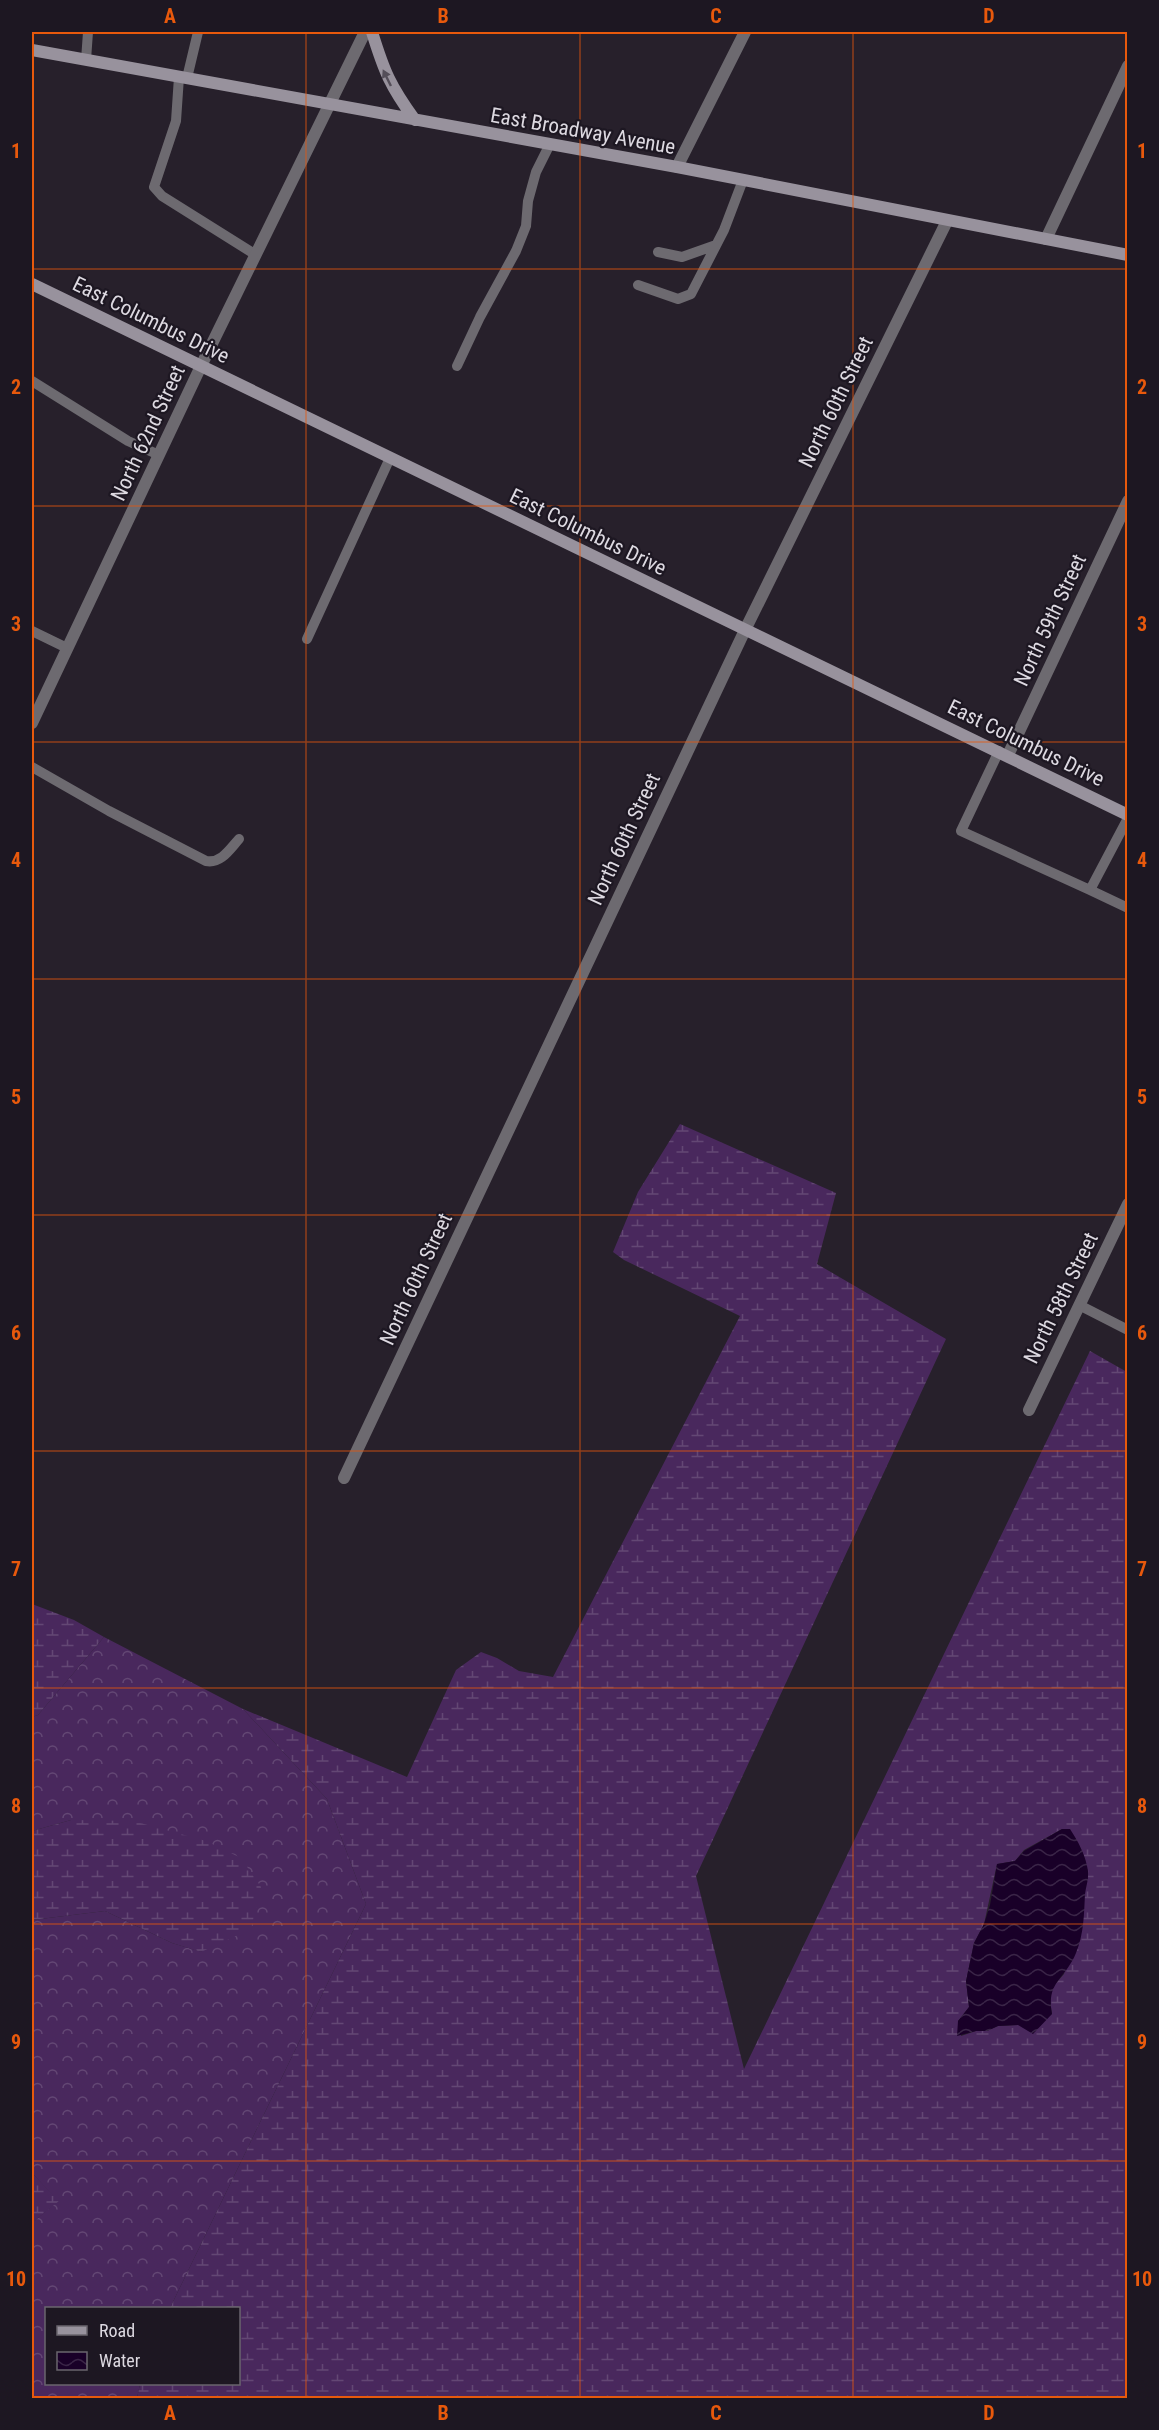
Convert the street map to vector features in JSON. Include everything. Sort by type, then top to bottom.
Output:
[{"type":"street","name":"North 62nd Street","points":[[32,723],[201,366],[365,32]]},
{"type":"street","points":[[372,32],[386,77],[415,120]]},
{"type":"street","points":[[677,167],[745,32]]},
{"type":"street","name":"East Broadway Avenue","points":[[32,50],[677,167],[1128,255]]},
{"type":"street","points":[[1046,239],[1128,66]]},
{"type":"street","name":"North 60th Street","points":[[344,1478],[745,630],[947,221]]},
{"type":"street","name":"East Columbus Drive","points":[[32,284],[1004,753],[1128,816]]},
{"type":"street","name":"North 59th Street","points":[[1004,753],[1128,501]]},
{"type":"street","name":"North 58th Street","points":[[1029,1410],[1128,1204]]},
{"type":"lane","points":[[86,60],[88,32]]},
{"type":"lane","points":[[198,32],[183,78],[176,121],[154,187],[162,196],[256,255]]},
{"type":"lane","points":[[457,366],[480,317],[516,251],[526,226],[528,201],[536,172],[550,144]]},
{"type":"lane","points":[[638,285],[678,299],[691,294],[717,245],[743,180]]},
{"type":"lane","points":[[658,252],[682,258],[717,245]]},
{"type":"lane","points":[[32,381],[128,441],[159,455]]},
{"type":"lane","points":[[307,639],[390,458]]},
{"type":"lane","points":[[32,631],[67,648]]},
{"type":"lane","points":[[1004,753],[962,831],[1128,908]]},
{"type":"lane","points":[[32,767],[109,811],[206,861],[220,860],[239,839]]},
{"type":"lane","points":[[1090,890],[1128,816]]},
{"type":"lane","points":[[1079,1305],[1128,1330]]},
{"type":"green space","points":[[680,1124],[836,1193],[817,1264],[946,1339],[696,1876],[744,2069],[1090,1351],[1127,1372],[1127,2398],[137,2398],[140,2385],[240,2385],[240,2307],[170,2307],[366,1904],[327,1799],[243,1709],[407,1777],[456,1670],[481,1652],[519,1671],[553,1677],[740,1316],[624,1260],[613,1252],[638,1192]],"holes":[[[1062,1829],[1073,1838],[1085,1859],[1088,1873],[1064,1974],[1051,1989],[1052,2014],[1018,2025],[998,2026],[987,2031],[976,2031],[961,2036],[958,2021],[969,2007],[966,1981],[974,1943],[984,1924],[997,1864],[1015,1861],[1024,1850]]]},
{"type":"green space","points":[[32,1604],[74,1620],[104,1637],[38,1715],[32,1717]]},
{"type":"green space","points":[[104,1637],[243,1709],[327,1799],[366,1904],[170,2307],[45,2307],[45,2385],[140,2385],[137,2398],[32,2398],[32,2223],[58,2201],[32,2173],[32,1920],[105,1911],[172,1943],[202,1952],[71,1820],[32,1831],[32,1717],[38,1715]]},
{"type":"green space","points":[[71,1820],[133,1821],[206,1841],[241,1858],[261,1887],[251,1929],[201,1952],[172,1943],[105,1911],[32,1920],[32,1831]]},
{"type":"green space","points":[[32,2173],[59,2201],[32,2223]]},
{"type":"water","points":[[1062,1829],[1070,1829],[1079,1844],[1088,1877],[1081,1939],[1072,1962],[1054,1987],[1051,2003],[1052,2014],[1033,2034],[1018,2025],[998,2026],[987,2031],[976,2031],[957,2036],[958,2021],[969,2007],[966,1981],[974,1943],[984,1924],[990,1905],[997,1864],[1015,1861],[1024,1851]]}]
